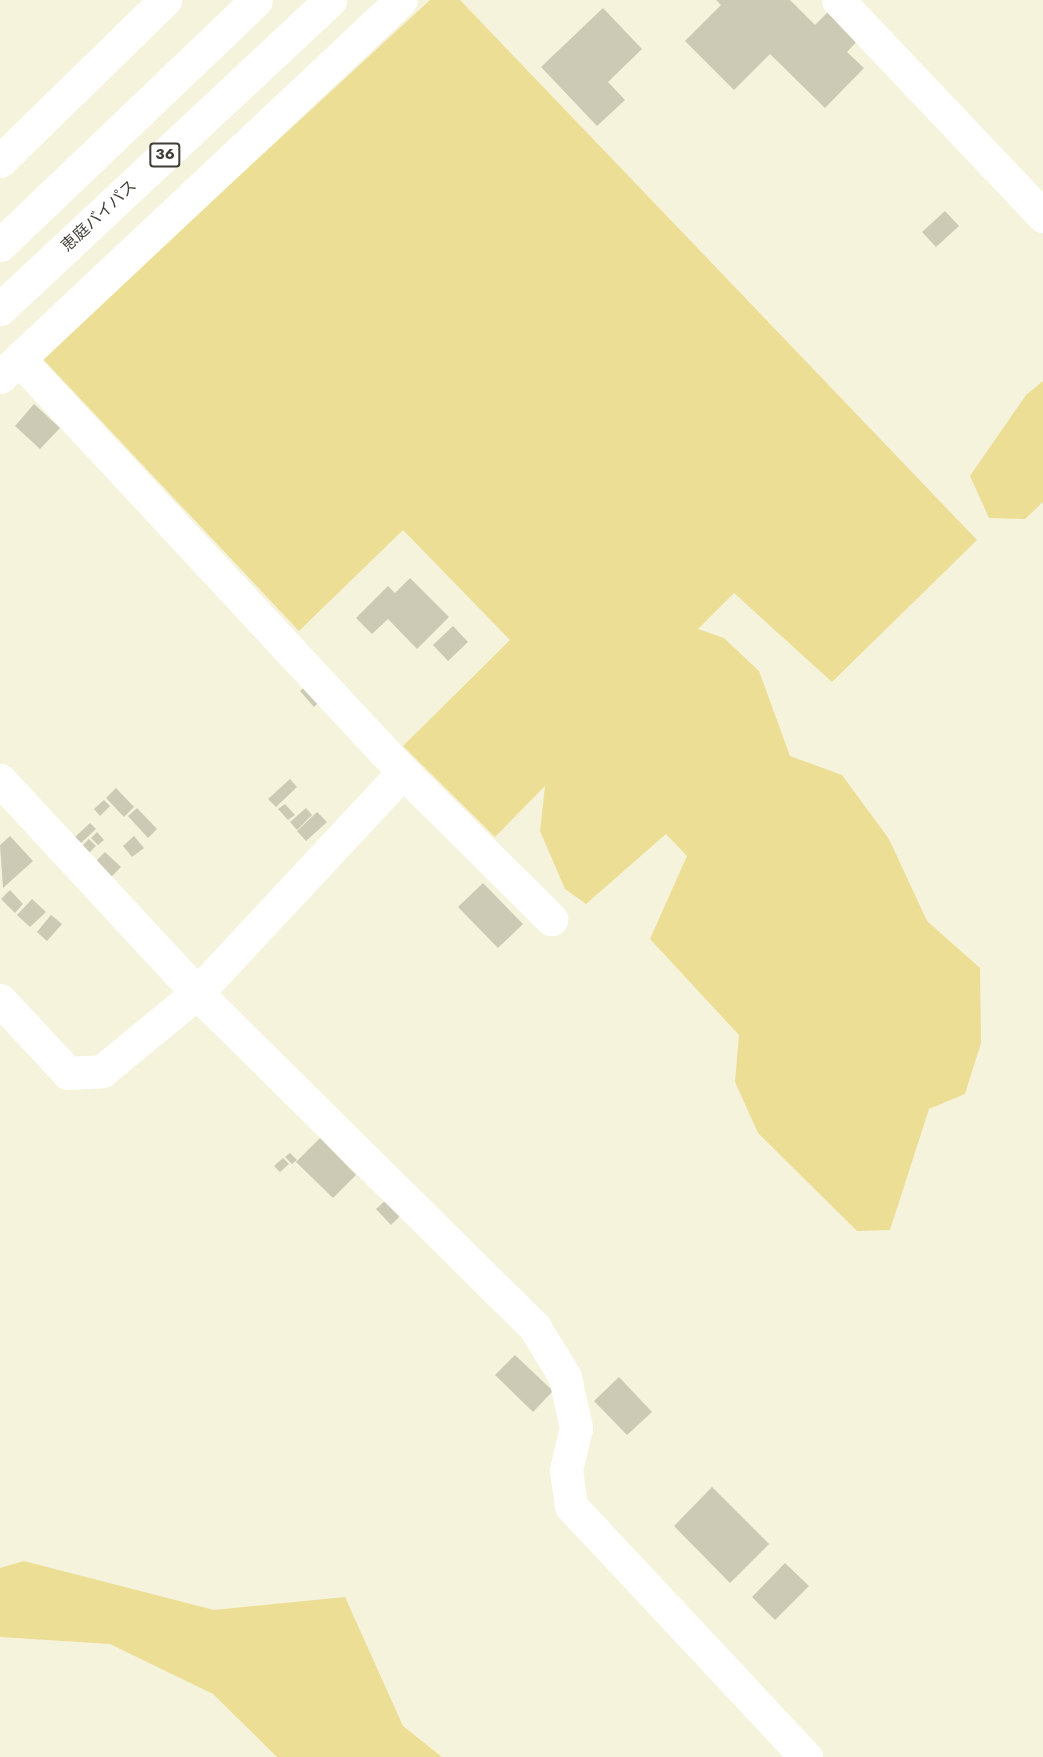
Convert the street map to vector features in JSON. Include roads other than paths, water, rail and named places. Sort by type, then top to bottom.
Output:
[{"type":"main road","points":[[0,161],[165,0]]},
{"type":"main road","points":[[0,245],[256,0]]},
{"type":"main road","name":"恵庭バイパス","points":[[0,309],[330,0]]},
{"type":"main road","points":[[401,0],[10,368],[403,772],[551,918]]},
{"type":"main road","points":[[838,0],[1043,216]]},
{"type":"main road","points":[[0,1000],[68,1073],[102,1071],[197,993],[403,772]]},
{"type":"main road","points":[[0,780],[197,993],[535,1328],[565,1377],[572,1407],[576,1428],[566,1470],[571,1506],[806,1757]]}]
